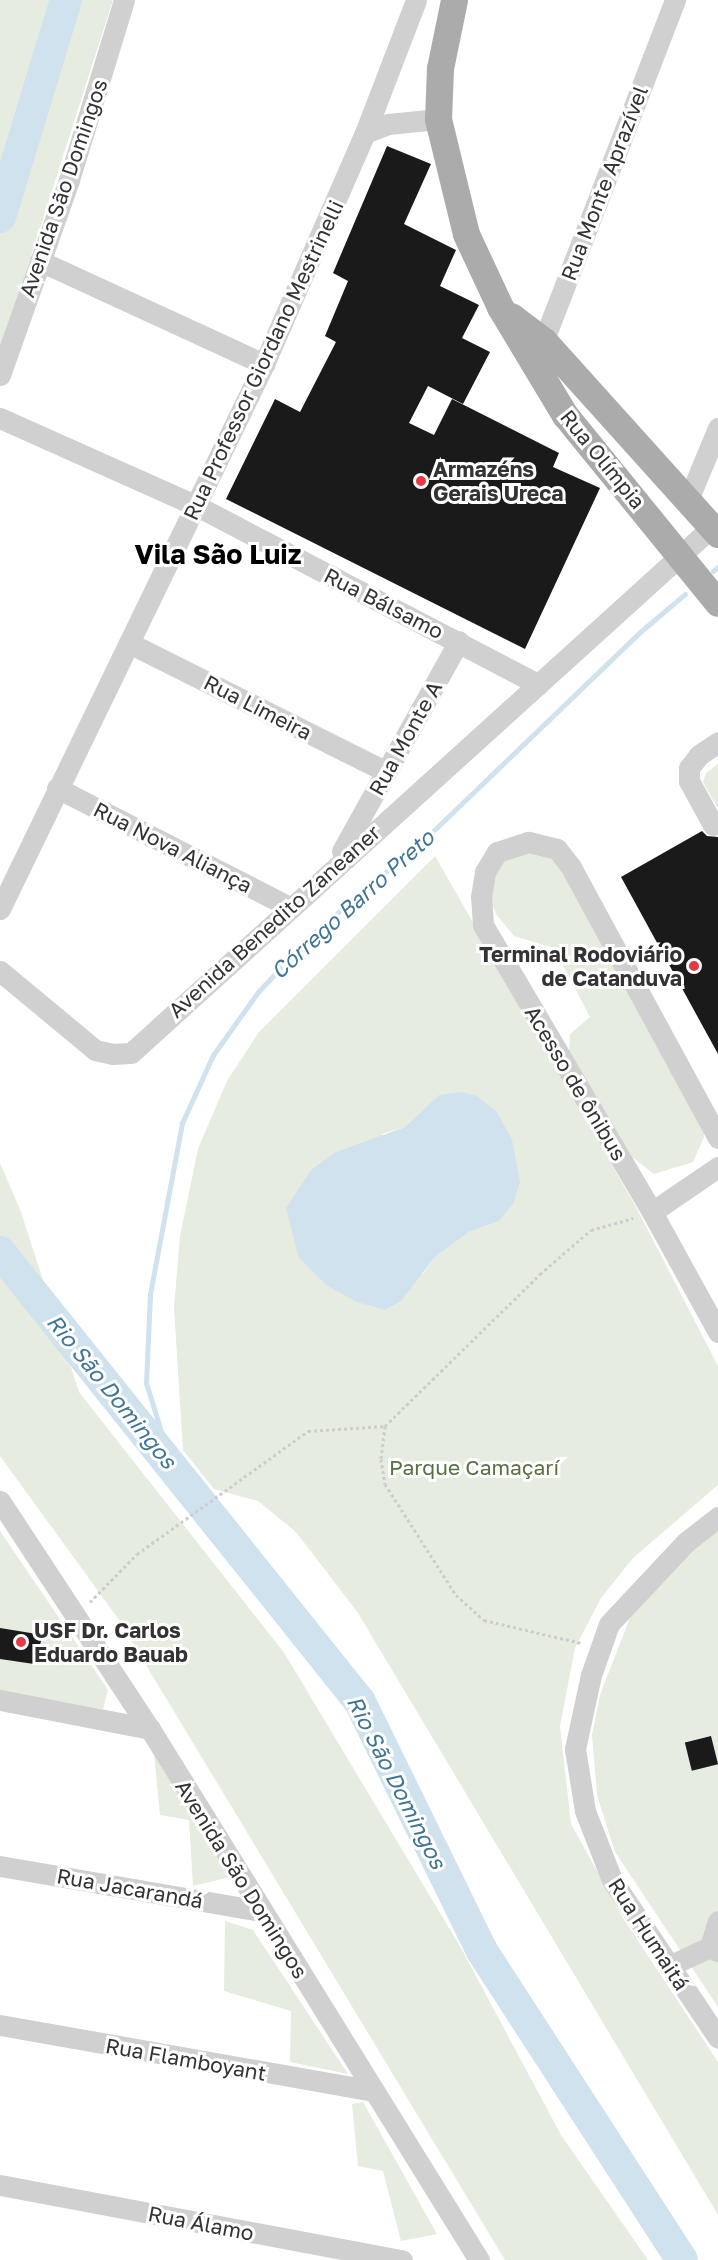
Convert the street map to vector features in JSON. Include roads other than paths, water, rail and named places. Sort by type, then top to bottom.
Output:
[{"type":"main road","name":"Rua Olímpia","points":[[454,0],[440,68],[438,119],[466,234],[500,307],[533,367],[565,415],[681,554],[718,603]]},
{"type":"main road","name":"Rua Olímpia","points":[[500,307],[544,341],[716,528]]},
{"type":"street","name":"Avenida São Domingos","points":[[0,375],[40,261],[124,0]]},
{"type":"street","name":"Rua Professor Giordano Mestrinelli","points":[[0,909],[264,364],[365,134],[416,0]]},
{"type":"street","name":"Rua Monte Aprazível","points":[[533,367],[675,0]]},
{"type":"street","points":[[365,134],[388,124],[438,119]]},
{"type":"street","points":[[40,261],[264,364]]},
{"type":"street","name":"Rua Bálsamo","points":[[0,418],[196,506],[538,684]]},
{"type":"street","points":[[688,500],[718,428]]},
{"type":"street","name":"Avenida Benedito Zaneaner","points":[[0,971],[95,1050],[112,1054],[131,1053],[288,906],[681,554],[716,528]]},
{"type":"street","name":"Rua Monte A","points":[[334,866],[459,641]]},
{"type":"street","name":"Rua Limeira","points":[[129,643],[387,772]]},
{"type":"street","points":[[713,825],[689,781],[689,768],[699,755],[718,742]]},
{"type":"street","name":"Rua Nova Aliança","points":[[57,788],[288,906]]},
{"type":"street","name":"Acesso de ônibus","points":[[718,1138],[571,867],[557,849],[528,842],[497,852],[485,872],[481,896],[483,925],[652,1212],[718,1332]]},
{"type":"street","points":[[652,1212],[718,1167]]},
{"type":"street","name":"Avenida São Domingos","points":[[0,1502],[150,1729],[260,1911],[479,2260]]},
{"type":"street","name":"Rua Humaitá","points":[[718,1517],[686,1542],[609,1624],[575,1749],[585,1811],[612,1880],[718,2038]]},
{"type":"street","points":[[0,1700],[150,1729]]},
{"type":"street","name":"Rua Jacarandá","points":[[0,1866],[260,1911]]},
{"type":"street","points":[[669,1966],[715,1947],[718,1921]]},
{"type":"street","name":"Rua Flamboyant","points":[[0,2025],[373,2091]]},
{"type":"street","name":"Rua Álamo","points":[[0,2186],[402,2260]]},
{"type":"water","points":[[462,1092],[477,1096],[497,1112],[512,1140],[520,1182],[513,1204],[499,1221],[469,1232],[435,1257],[401,1301],[385,1310],[357,1302],[326,1285],[299,1258],[286,1208],[311,1170],[336,1152],[405,1127],[439,1095]]},
{"type":"waterway","name":"Rio São Domingos","points":[[0,217],[66,0]]},
{"type":"waterway","name":"Córrego Barro Preto","points":[[713,571],[718,567]]},
{"type":"waterway","name":"Córrego Barro Preto","points":[[173,1470],[146,1383],[150,1294],[182,1123],[213,1055],[258,992],[307,939],[429,835],[640,632],[685,594]]},
{"type":"waterway","name":"Rio São Domingos","points":[[0,1252],[360,1702],[482,1951],[682,2260]]},
{"type":"place","name":"Armazéns Gerais Ureca","points":[[421,481]]},
{"type":"place","name":"Terminal Rodoviário de Catanduva","points":[[694,966]]},
{"type":"place","name":"USF Dr. Carlos Eduardo Bauab","points":[[21,1642]]},
{"type":"district","name":"Vila São Luiz","points":[[218,555]]},
{"type":"park label","name":"Parque Camaçarí","points":[[474,1467]]}]
